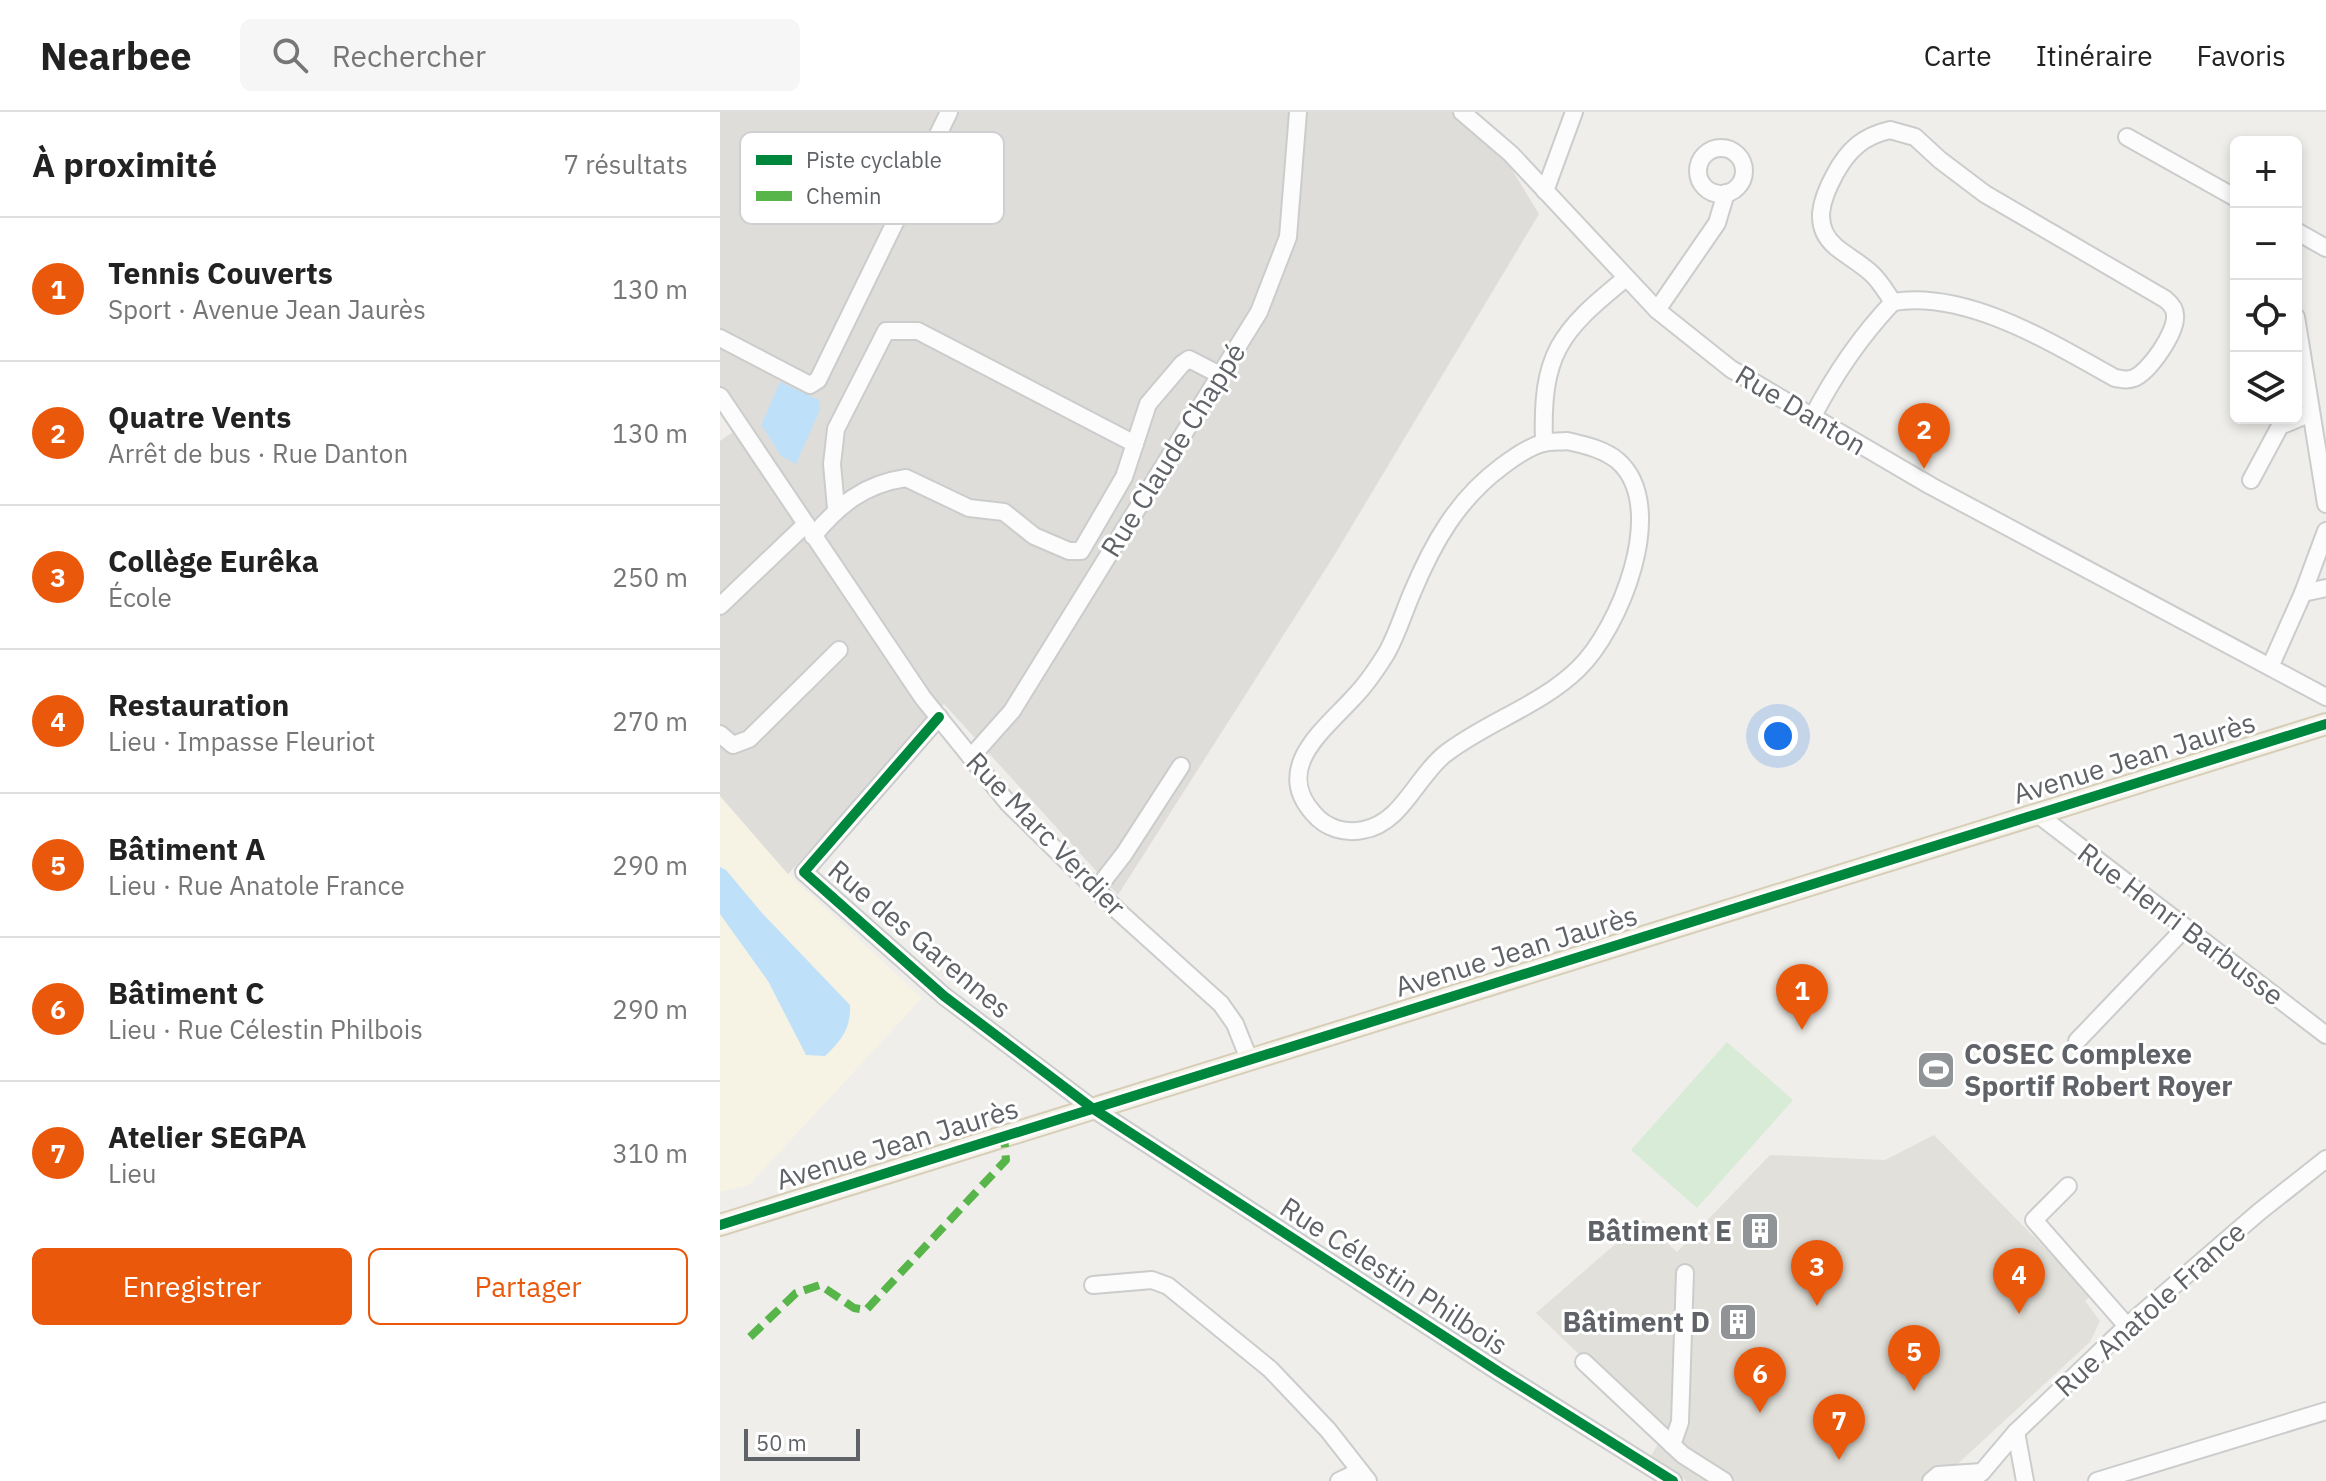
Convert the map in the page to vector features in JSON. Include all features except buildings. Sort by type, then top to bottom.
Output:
[{"type":"main road","name":"Avenue Jean Jaurès","points":[[720,1225],[2326,724]]},
{"type":"street","points":[[939,132],[949,112]]},
{"type":"street","name":"Rue Claude Chappé","points":[[971,757],[1012,711],[1259,312],[1288,237],[1298,112]]},
{"type":"street","name":"Rue Danton","points":[[1462,112],[1511,154],[1657,310],[1731,369],[1812,418],[2107,582],[2326,697]]},
{"type":"street","points":[[1545,191],[1574,112]]},
{"type":"street","points":[[1812,418],[1841,365],[1893,302],[1911,299],[1960,306],[2040,337],[2115,378],[2126,380],[2142,372],[2170,338],[2175,315],[2173,307],[2165,299],[1985,194],[1915,137],[1890,130],[1859,143],[1844,157],[1822,199],[1820,217],[1824,233],[1834,246],[1872,273],[1893,302]]},
{"type":"street","points":[[2127,137],[2230,195]]},
{"type":"street","points":[[1657,310],[1717,223],[1726,193]]},
{"type":"street","points":[[720,338],[810,385],[818,380],[894,224]]},
{"type":"street","points":[[2302,234],[2326,248]]},
{"type":"street","points":[[1544,443],[1545,385],[1557,346],[1583,314],[1626,278]]},
{"type":"street","points":[[836,508],[832,464],[836,429],[886,331],[918,331],[1135,444]]},
{"type":"street","points":[[2301,352],[2326,504]]},
{"type":"street","points":[[720,606],[836,508],[868,488],[906,478],[969,508],[1004,512],[1034,536],[1069,551],[1081,551],[1124,477],[1148,404],[1189,359],[1220,375]]},
{"type":"street","name":"Rue Marc Verdier","points":[[720,396],[939,717],[1008,803],[1096,890],[1221,1004],[1235,1024],[1249,1059]]},
{"type":"street","points":[[2251,480],[2280,426],[2311,413]]},
{"type":"street","points":[[1567,441],[1601,451],[1617,460],[1636,490],[1640,510],[1638,546],[1623,597],[1606,630],[1585,661],[1566,678],[1438,759],[1385,821],[1372,829],[1347,832],[1322,821],[1305,803],[1301,789],[1300,764],[1305,751],[1355,697],[1385,656],[1430,552],[1461,504],[1482,482],[1519,454],[1544,443],[1567,441]]},
{"type":"street","points":[[2270,667],[2326,531]]},
{"type":"street","points":[[2303,593],[2326,588]]},
{"type":"street","points":[[720,734],[733,745],[749,739],[839,650]]},
{"type":"street","name":"Rue des Garennes","points":[[939,717],[804,872],[944,996],[1092,1108]]},
{"type":"street","points":[[1096,890],[1124,854],[1181,766]]},
{"type":"street","name":"Rue Henri Barbusse","points":[[2036,813],[2326,1035]]},
{"type":"street","points":[[2077,1041],[2185,928]]},
{"type":"street","name":"Rue Célestin Philbois","points":[[1092,1108],[1673,1481]]},
{"type":"street","name":"Rue Anatole France","points":[[1976,1477],[2016,1432],[2127,1326],[2259,1212],[2326,1159]]},
{"type":"street","points":[[2068,1186],[2034,1220],[2127,1326]]},
{"type":"street","points":[[1672,1445],[1680,1422],[1685,1273]]},
{"type":"street","points":[[1093,1285],[1152,1280],[1168,1286],[1270,1369],[1328,1430],[1364,1476],[1339,1481]]},
{"type":"street","points":[[1584,1362],[1683,1455],[1724,1481]]},
{"type":"street","points":[[2097,1481],[2326,1411]]},
{"type":"street","points":[[2016,1432],[2025,1481]]},
{"type":"street","points":[[1931,1481],[1938,1475],[1976,1477]]},
{"type":"shaded area","points":[[720,112],[1477,112],[1539,214],[1332,559],[1118,895],[944,704],[788,874],[720,796],[720,441],[733,432],[720,409]]},
{"type":"shaded area","points":[[720,796],[788,874],[922,998],[749,1185],[720,1192]]},
{"type":"shaded area","points":[[1934,1135],[2091,1295],[2085,1301],[2100,1321],[2090,1342],[1939,1481],[1687,1481],[1650,1458],[1663,1435],[1536,1313],[1643,1220],[1677,1252],[1770,1155],[1885,1160]]},
{"type":"green space","points":[[1727,1042],[1793,1100],[1697,1208],[1631,1150]]},
{"type":"water","points":[[780,382],[819,400],[820,410],[796,464],[781,456],[761,425]]},
{"type":"water","points":[[720,867],[850,1005],[844,1033],[825,1056],[806,1055],[768,981],[720,914]]},
{"type":"marked path","points":[[750,1337],[796,1293],[820,1285],[854,1308],[866,1310],[1006,1160],[1004,1136]]},
{"type":"cycle path","points":[[939,717],[804,872],[944,996],[1092,1108],[1673,1481]]},
{"type":"cycle path","points":[[720,1225],[2326,724]]},
{"type":"place","name":"Quatre Vents","points":[[1924,469]]},
{"type":"place","name":"Tennis Couverts","points":[[1802,1030]]},
{"type":"place","name":"COSEC Complexe Sportif Robert Royer","points":[[1936,1070]]},
{"type":"place","name":"Bâtiment E","points":[[1760,1231]]},
{"type":"place","name":"Collège Eurêka","points":[[1817,1306]]},
{"type":"place","name":"Restauration","points":[[2019,1314]]},
{"type":"place","name":"Bâtiment D","points":[[1738,1322]]},
{"type":"place","name":"Bâtiment A","points":[[1914,1391]]},
{"type":"place","name":"Bâtiment C","points":[[1760,1413]]},
{"type":"place","name":"Atelier SEGPA","points":[[1839,1460]]}]
